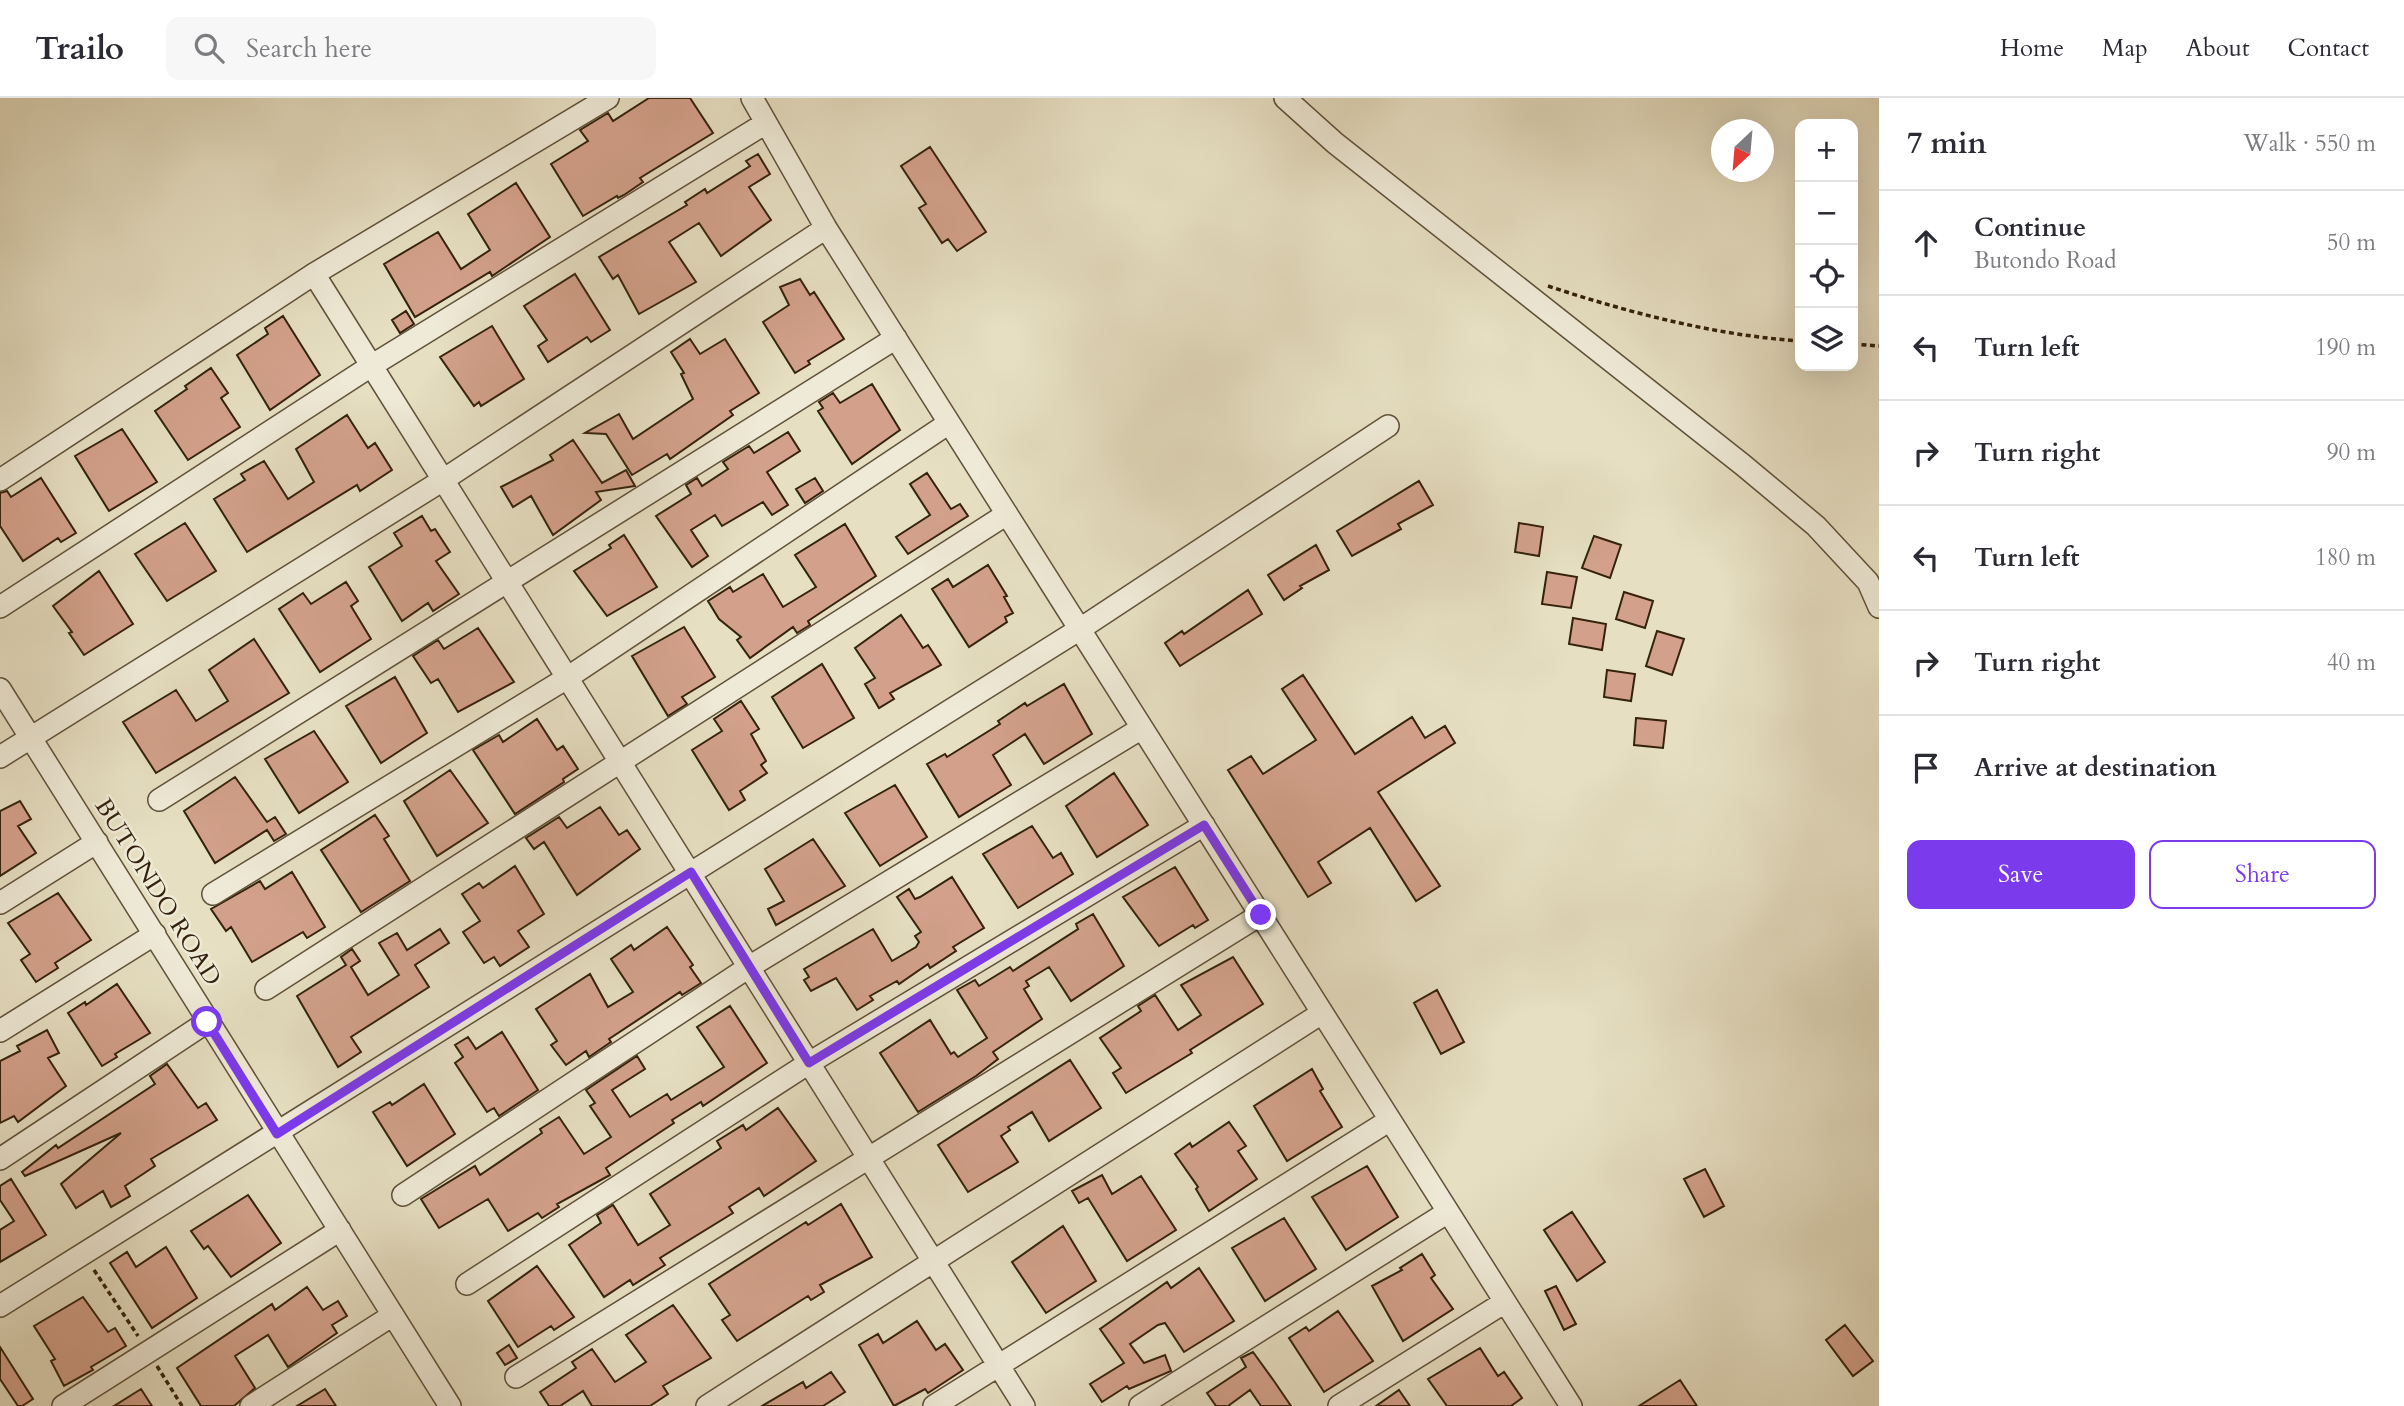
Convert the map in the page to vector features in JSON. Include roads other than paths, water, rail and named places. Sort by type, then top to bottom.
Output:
[{"type":"street","points":[[0,480],[314,274],[607,98]]},
{"type":"street","points":[[752,98],[826,228],[1505,1302],[1566,1404]]},
{"type":"street","points":[[1285,98],[1335,143],[1743,465],[1816,526],[1868,582],[1879,607]]},
{"type":"street","points":[[0,607],[371,366],[766,123]]},
{"type":"street","points":[[0,757],[443,480],[826,228]]},
{"type":"street","points":[[314,274],[618,764],[691,872],[1024,1406]]},
{"type":"street","points":[[159,800],[896,338]]},
{"type":"street","points":[[213,894],[567,678],[949,423]]},
{"type":"street","points":[[0,1306],[84,1256],[1080,629],[1388,426]]},
{"type":"street","points":[[266,989],[1007,514]]},
{"type":"street","name":"BUTONDO ROAD","points":[[0,689],[450,1406]]},
{"type":"street","points":[[403,1195],[749,967],[1142,728]]},
{"type":"street","points":[[467,1284],[809,1063],[1204,825]]},
{"type":"street","points":[[0,903],[97,842]]},
{"type":"street","points":[[516,1377],[1261,915]]},
{"type":"street","points":[[0,1031],[155,934]]},
{"type":"street","points":[[706,1406],[1322,1013]]},
{"type":"street","points":[[0,1159],[207,1022]]},
{"type":"street","points":[[934,1406],[1390,1120]]},
{"type":"street","points":[[1140,1406],[1448,1212]]},
{"type":"street","points":[[63,1406],[147,1350],[340,1230]]},
{"type":"street","points":[[1339,1406],[1505,1302]]},
{"type":"street","points":[[251,1406],[393,1315]]}]
